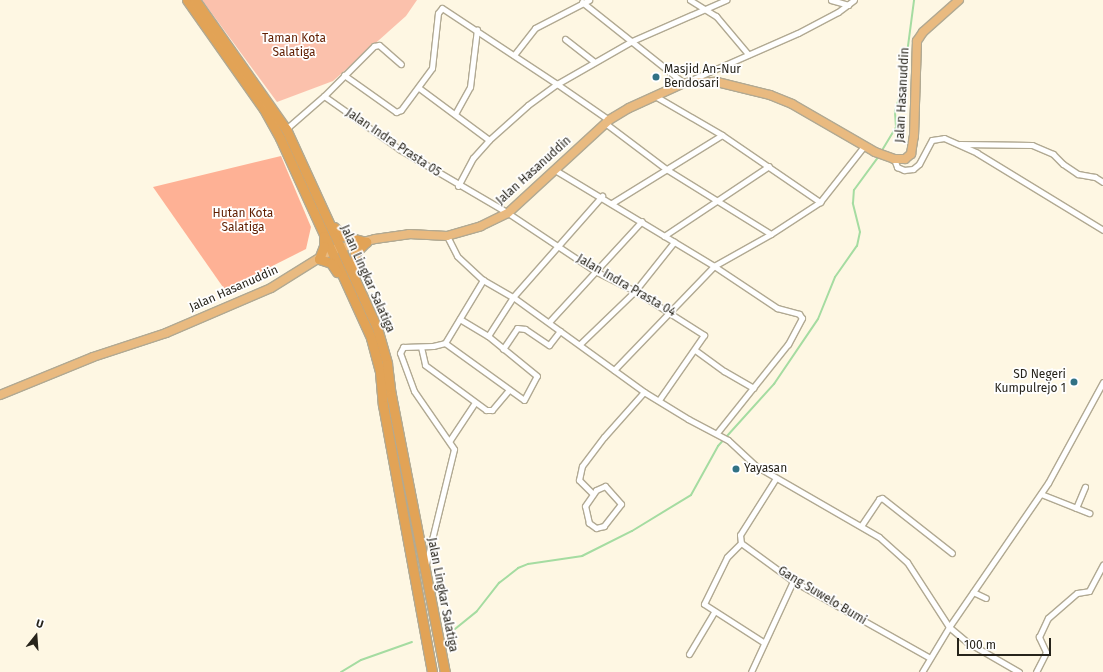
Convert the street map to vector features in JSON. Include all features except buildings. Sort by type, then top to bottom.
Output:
[{"type":"highway","name":"Jalan Lingkar Salatiga","points":[[187,0],[264,109],[288,153],[319,223],[337,249],[359,288],[377,328],[387,364],[391,395],[445,672]]},
{"type":"highway","name":"Jalan Lingkar Salatiga","points":[[195,0],[286,129],[326,214],[353,296],[374,349],[432,672]]},
{"type":"highway","points":[[326,214],[343,236],[366,242]]},
{"type":"highway","points":[[319,223],[325,242],[319,259],[333,265],[353,296]]},
{"type":"highway","points":[[359,288],[354,257],[357,248],[366,242]]},
{"type":"highway","points":[[413,572],[425,570]]},
{"type":"main road","name":"Jalan Hasanuddin","points":[[0,395],[92,357],[166,333],[271,288],[337,249],[409,234],[447,236],[481,226],[508,213],[607,122],[654,95],[684,83],[717,82],[770,95],[792,104],[875,152],[893,159],[911,154],[917,41],[923,32],[959,0]]},
{"type":"street","points":[[514,55],[535,28],[582,2],[589,0]]},
{"type":"street","points":[[690,0],[705,11],[716,16],[748,54]]},
{"type":"street","points":[[458,186],[473,158],[489,140],[528,105],[557,84],[632,41],[705,11],[726,0]]},
{"type":"street","points":[[831,0],[848,5]]},
{"type":"street","points":[[582,2],[684,83],[798,33],[848,5],[854,0]]},
{"type":"street","points":[[344,75],[396,112],[401,110],[419,88],[432,68],[438,13],[442,8],[477,29],[557,84],[666,169],[716,202],[771,234]]},
{"type":"street","points":[[455,114],[470,88],[477,29]]},
{"type":"street","points":[[565,39],[594,62]]},
{"type":"street","points":[[286,129],[324,96],[376,44],[401,64]]},
{"type":"street","points":[[419,88],[489,140]]},
{"type":"street","points":[[654,95],[722,135],[820,202]]},
{"type":"street","name":"Jalan Indra Prasta 05","points":[[324,96],[399,149],[458,186],[508,213]]},
{"type":"street","points":[[612,203],[722,135]]},
{"type":"street","points":[[893,159],[897,167],[904,170],[913,169],[919,164],[932,140],[937,137],[958,144],[996,164],[1103,230]]},
{"type":"street","points":[[958,144],[1032,144],[1053,154],[1063,164],[1078,174],[1095,177],[1103,182]]},
{"type":"street","points":[[614,370],[714,266],[771,234],[820,202],[864,146]]},
{"type":"street","points":[[664,236],[769,166]]},
{"type":"street","points":[[555,170],[602,196],[714,266],[776,308],[799,314],[802,318],[788,344],[753,388],[719,435]]},
{"type":"street","points":[[488,336],[513,297],[602,196]]},
{"type":"street","name":"Jalan Indra Prasta 04","points":[[508,213],[595,271],[635,290],[670,311],[703,334],[703,339],[695,350]]},
{"type":"street","points":[[549,322],[642,221]]},
{"type":"street","points":[[447,236],[457,256],[483,280],[513,297],[549,322],[644,392],[688,419],[728,440],[756,466],[861,526],[907,562],[949,627],[966,642],[1019,672]]},
{"type":"street","points":[[580,344],[635,290],[674,242]]},
{"type":"street","points":[[425,570],[454,457],[454,449],[450,440],[418,398],[406,372],[400,353],[402,349],[445,342],[483,280]]},
{"type":"street","points":[[445,342],[523,401],[537,376],[488,336],[460,319]]},
{"type":"street","points":[[503,349],[517,328],[525,329],[549,345],[560,331]]},
{"type":"street","points":[[421,347],[425,365],[474,404],[490,411],[508,390]]},
{"type":"street","points":[[659,400],[695,350],[724,371],[753,388]]},
{"type":"street","points":[[922,672],[949,627],[1041,494],[1065,456],[1103,382]]},
{"type":"street","points":[[593,494],[579,480],[582,466],[604,437],[644,392]]},
{"type":"street","points":[[450,440],[474,404]]},
{"type":"street","points":[[763,642],[705,606],[705,600],[727,557],[741,543],[740,535],[776,478]]},
{"type":"street","points":[[600,486],[605,486],[621,503],[611,518],[598,528],[591,526],[584,510],[593,494],[600,486]]},
{"type":"street","points":[[1076,508],[1085,487]]},
{"type":"street","points":[[1041,494],[1089,513]]},
{"type":"street","points":[[861,526],[879,499],[882,498],[952,553]]},
{"type":"street","name":"Gang Suwelo Bumi","points":[[741,543],[793,581],[930,658]]},
{"type":"street","points":[[1036,672],[1046,652],[1039,637],[1048,618],[1071,596],[1089,591],[1103,565]]},
{"type":"street","points":[[751,672],[763,642],[793,581]]},
{"type":"street","points":[[973,592],[986,598]]},
{"type":"street","points":[[690,654],[714,612]]},
{"type":"green space","name":"Taman Kota Salatiga","points":[[202,0],[417,0],[406,16],[333,81],[277,102]]},
{"type":"green space","name":"Hutan Kota Salatiga","points":[[281,156],[311,227],[306,249],[225,290],[153,187]]},
{"type":"waterway","points":[[881,152],[896,127],[895,111],[903,84],[914,0]]},
{"type":"waterway","points":[[455,629],[477,611],[499,583],[518,568],[528,564],[582,556],[632,531],[691,495],[718,446],[774,384],[818,319],[835,277],[857,246],[860,232],[853,203],[854,190],[879,156]]},
{"type":"waterway","points":[[341,672],[361,660],[412,642]]},
{"type":"place","name":"Masjid An-Nur Bendosari","points":[[656,77]]},
{"type":"place","name":"SD Negeri Kumpulrejo 1","points":[[1074,382]]},
{"type":"place","name":"Yayasan","points":[[736,469]]}]
